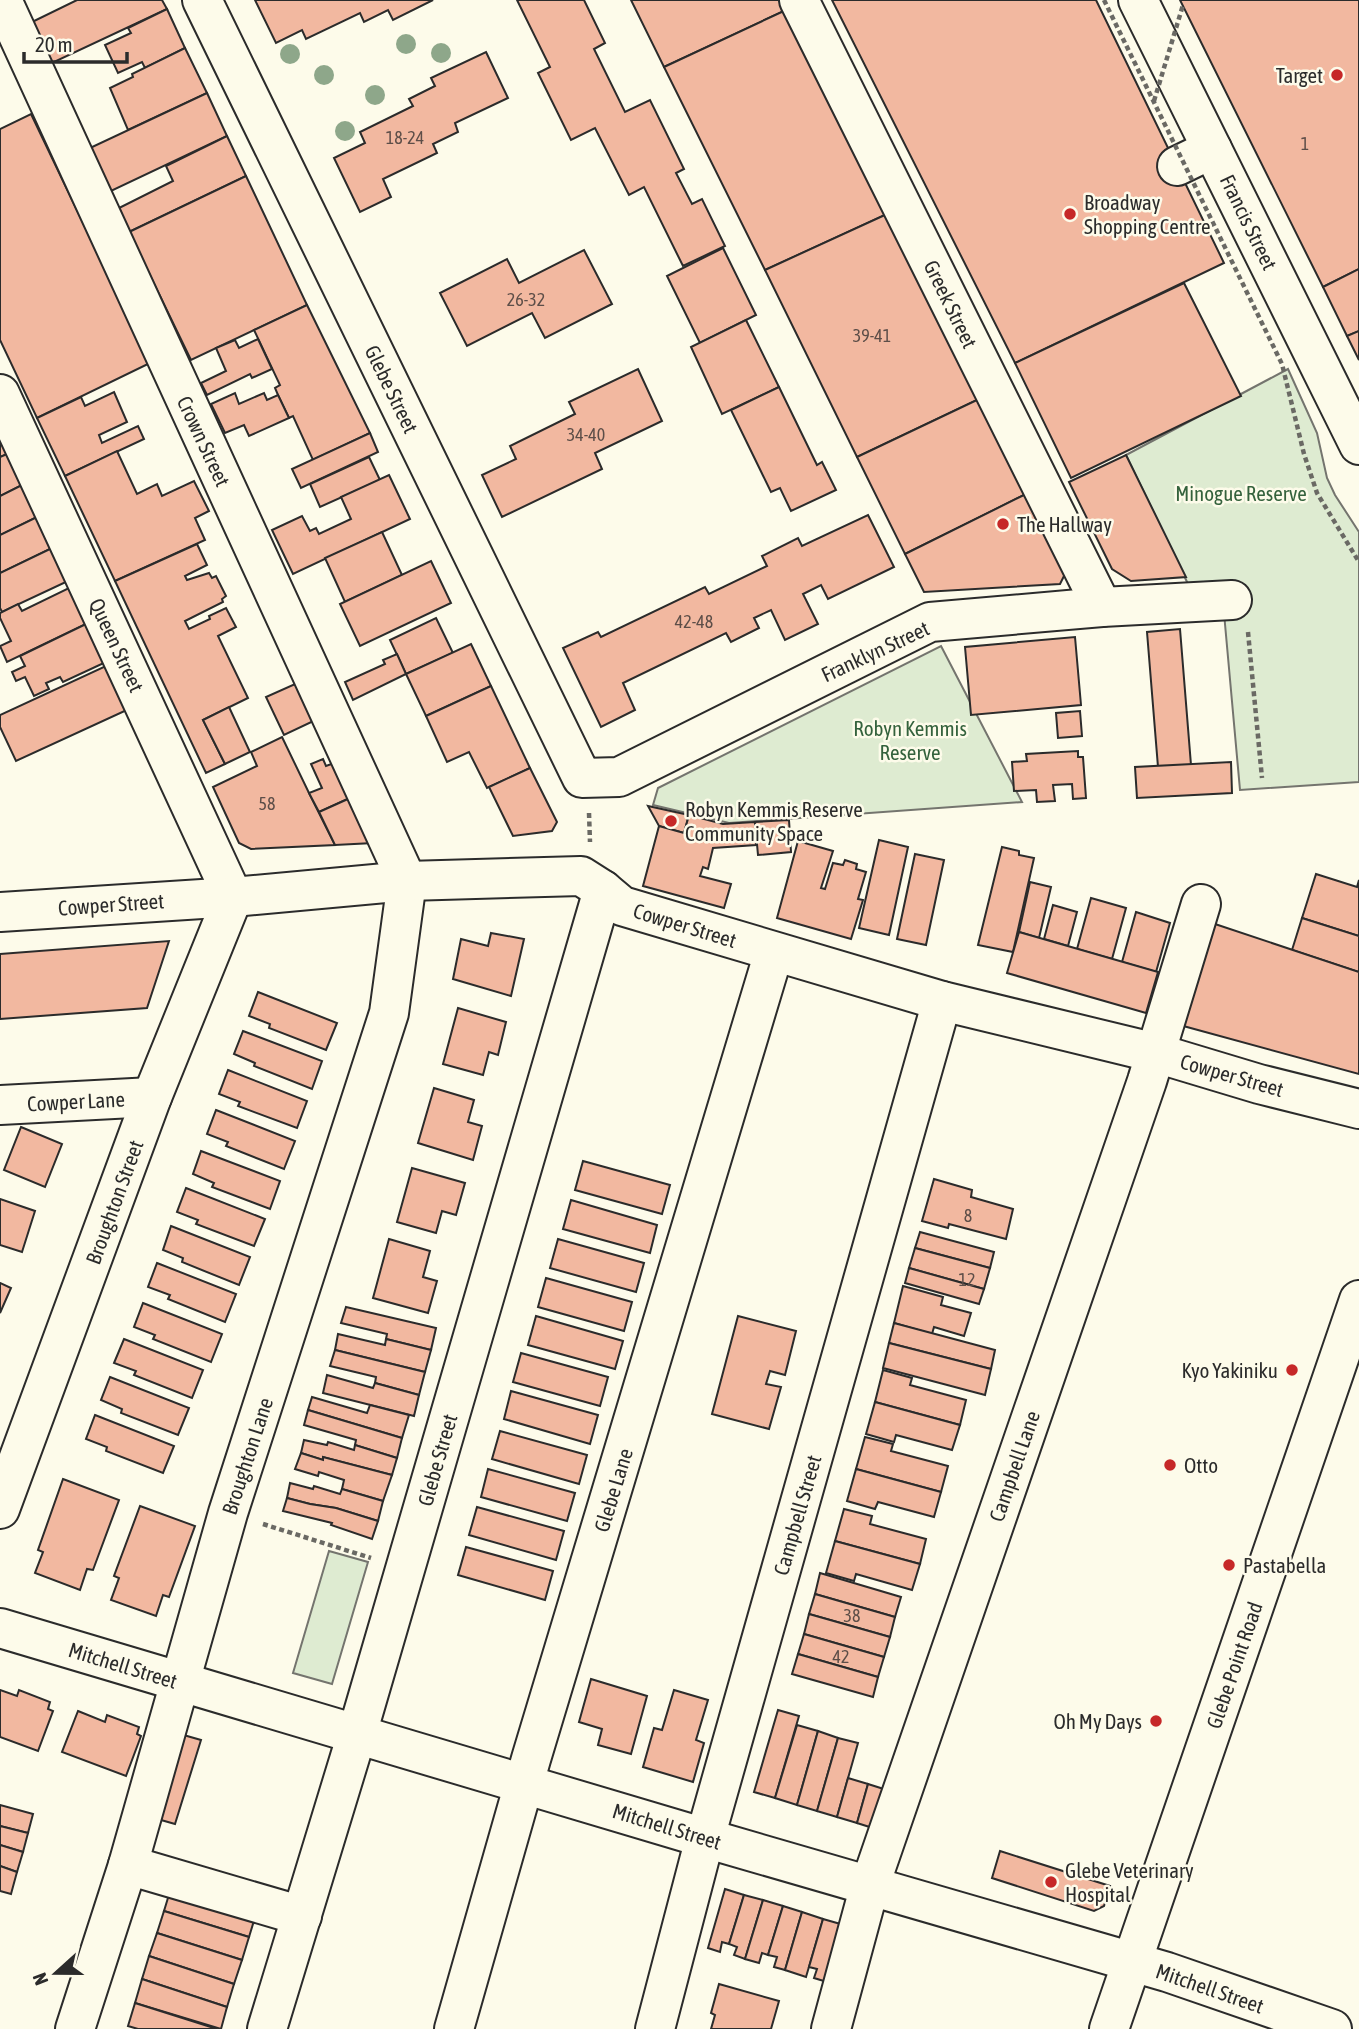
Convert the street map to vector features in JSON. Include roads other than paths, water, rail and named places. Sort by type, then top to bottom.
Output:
[{"type":"street","name":"Crown Street","points":[[2,0],[407,881]]},
{"type":"street","name":"Glebe Street","points":[[202,0],[586,793]]},
{"type":"street","name":"Greek Street","points":[[799,0],[1102,607]]},
{"type":"street","name":"Francis Street","points":[[1138,0],[1191,159],[1359,445]]},
{"type":"street","name":"Queen Street","points":[[0,394],[233,897]]},
{"type":"street","name":"Franklyn Street","points":[[586,793],[930,622],[1102,607],[1231,600]]},
{"type":"street","name":"Cowper Street","points":[[0,912],[233,897],[407,881],[581,876],[622,906],[942,1001],[1156,1053],[1359,1110]]},
{"type":"street","name":"Broughton Lane","points":[[75,2029],[128,1865],[228,1513],[389,1013],[407,881]]},
{"type":"street","name":"Glebe Street","points":[[267,2029],[357,1734],[603,890]]},
{"type":"street","name":"Broughton Street","points":[[0,1509],[13,1432],[233,897]]},
{"type":"street","name":"Campbell Lane","points":[[831,2029],[870,1885],[1156,1053],[1200,904]]},
{"type":"street","name":"Glebe Lane","points":[[454,2029],[775,952]]},
{"type":"street","name":"Campbell Street","points":[[655,2029],[705,1838],[942,1001]]},
{"type":"street","name":"Cowper Lane","points":[[0,1105],[152,1097]]},
{"type":"street","name":"Glebe Point Road","points":[[1109,2029],[1359,1300]]},
{"type":"street","name":"Mitchell Street","points":[[0,1628],[1167,1972],[1332,2029]]},
{"type":"street","points":[[128,1865],[302,1916]]},
{"type":"place","name":"Target","points":[[1337,75]]},
{"type":"place","name":"Broadway Shopping Centre","points":[[1070,214]]},
{"type":"place","name":"The Hallway","points":[[1003,524]]},
{"type":"place","name":"Robyn Kemmis Reserve Community Space","points":[[671,821]]},
{"type":"place","name":"Kyo Yakiniku","points":[[1292,1370]]},
{"type":"place","name":"Otto","points":[[1170,1465]]},
{"type":"place","name":"Pastabella","points":[[1229,1565]]},
{"type":"place","name":"Oh My Days","points":[[1156,1721]]},
{"type":"place","name":"Glebe Veterinary Hospital","points":[[1051,1882]]},
{"type":"park label","name":"Minogue Reserve","points":[[1241,493]]},
{"type":"park label","name":"Robyn Kemmis Reserve","points":[[910,740]]}]
